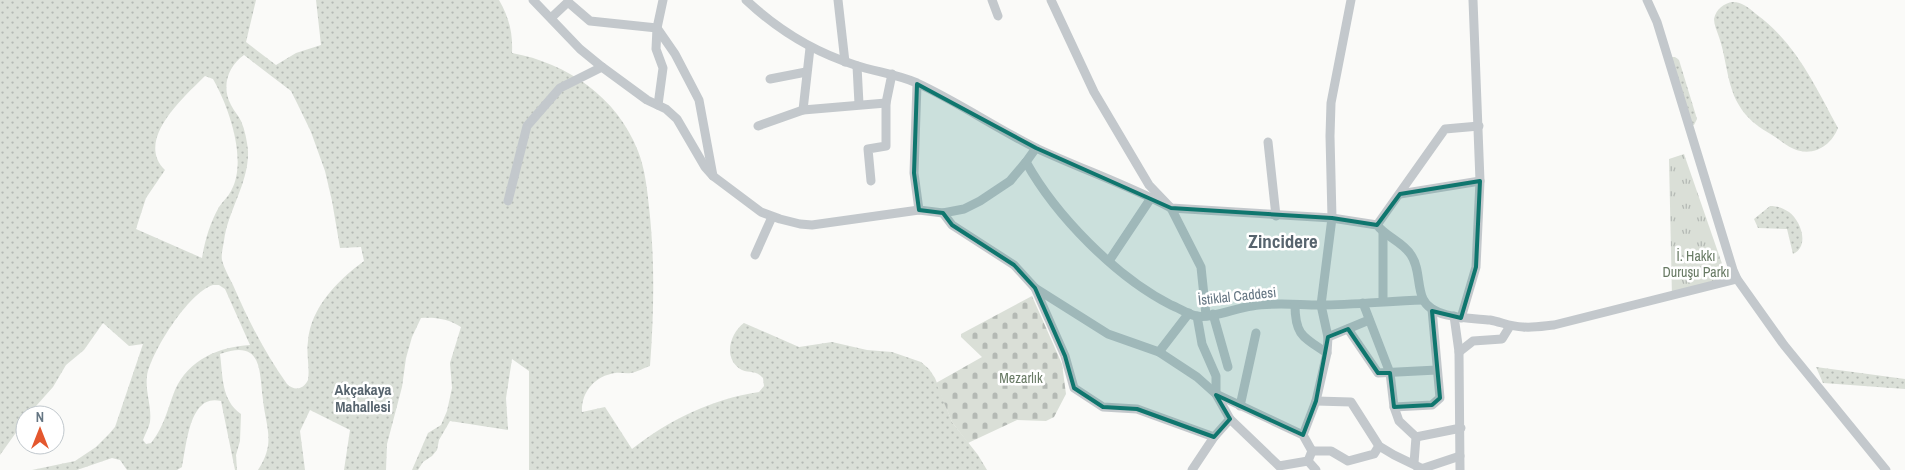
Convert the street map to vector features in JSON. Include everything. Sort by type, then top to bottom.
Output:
[{"type":"street","points":[[533,0],[580,49],[647,100],[658,105],[677,119],[705,167],[752,206],[772,217],[812,225],[919,210],[943,213],[964,209],[980,202],[1010,181],[1036,148]]},
{"type":"street","points":[[658,105],[663,68],[656,49],[657,28],[663,0]]},
{"type":"street","points":[[746,0],[765,18],[810,48],[857,66],[892,74],[917,84],[1036,148],[1171,208],[1332,218],[1380,229],[1411,254],[1418,270],[1423,300],[1432,309],[1457,317],[1491,321],[1524,328],[1554,325],[1737,279]]},
{"type":"street","points":[[838,0],[846,62]]},
{"type":"street","points":[[992,0],[998,16]]},
{"type":"street","points":[[1051,0],[1094,92],[1149,185],[1171,208],[1201,267],[1202,344],[1216,376],[1216,394],[1230,419],[1279,466],[1308,461]]},
{"type":"street","points":[[1303,435],[1316,401],[1327,354],[1328,337],[1321,305],[1332,218],[1331,103],[1351,0]]},
{"type":"street","points":[[1460,470],[1460,352],[1457,317],[1476,267],[1480,181],[1473,0]]},
{"type":"street","points":[[1647,0],[1657,22],[1737,279],[1784,344],[1886,470]]},
{"type":"street","points":[[550,18],[568,1],[590,21],[657,28],[675,54],[699,100],[714,176]]},
{"type":"street","points":[[803,110],[810,48]]},
{"type":"street","points":[[857,66],[859,104]]},
{"type":"street","points":[[508,201],[527,126],[560,88],[602,67]]},
{"type":"street","points":[[770,79],[806,72]]},
{"type":"street","points":[[871,181],[868,149],[886,146],[886,102],[892,74]]},
{"type":"street","points":[[917,84],[914,173],[919,210]]},
{"type":"street","points":[[758,126],[803,110],[886,102]]},
{"type":"street","points":[[1383,301],[1380,229],[1400,194],[1445,129],[1479,126]]},
{"type":"street","points":[[1268,142],[1276,216]]},
{"type":"street","name":"İstiklal Caddesi","points":[[1026,162],[1037,182],[1075,228],[1109,261],[1154,296],[1201,315],[1253,306],[1423,300]]},
{"type":"street","points":[[1400,194],[1480,181]]},
{"type":"street","points":[[1109,261],[1151,198]]},
{"type":"street","points":[[943,213],[952,225],[1014,265],[1035,288],[1108,334],[1159,352],[1197,377],[1216,394],[1303,435],[1312,451]]},
{"type":"street","points":[[754,255],[772,217]]},
{"type":"street","points":[[1035,288],[1065,356],[1074,388],[1103,407],[1138,409],[1214,437]]},
{"type":"street","points":[[1362,303],[1390,373],[1394,407],[1399,421],[1416,437],[1418,467]]},
{"type":"street","points":[[1295,305],[1295,324],[1304,338],[1327,354]]},
{"type":"street","points":[[1394,407],[1432,405],[1440,398],[1432,309]]},
{"type":"street","points":[[1159,352],[1201,315]]},
{"type":"street","points":[[1201,315],[1228,367]]},
{"type":"street","points":[[1328,337],[1369,320]]},
{"type":"street","points":[[1460,352],[1474,341],[1502,339],[1510,326]]},
{"type":"street","points":[[1348,330],[1378,373],[1437,370]]},
{"type":"street","points":[[1240,406],[1256,333]]},
{"type":"street","points":[[1316,401],[1352,402],[1379,446],[1418,467],[1460,456]]},
{"type":"street","points":[[1192,470],[1214,437],[1230,419]]},
{"type":"street","points":[[1416,437],[1461,428]]},
{"type":"street","points":[[1312,451],[1331,451],[1349,465],[1374,454],[1379,446]]},
{"type":"street","points":[[1308,461],[1312,451]]},
{"type":"street","points":[[1308,461],[1316,470]]},
{"type":"highlighted area","points":[[917,84],[1036,148],[1171,208],[1332,218],[1377,225],[1400,194],[1480,181],[1476,267],[1461,318],[1432,311],[1440,398],[1432,405],[1394,407],[1390,373],[1378,373],[1348,329],[1328,337],[1316,401],[1303,435],[1216,395],[1230,419],[1214,437],[1137,409],[1103,407],[1074,388],[1065,356],[1035,288],[1014,265],[952,225],[943,213],[919,210],[914,173]]},
{"type":"green space","points":[[0,0],[256,0],[246,42],[276,65],[296,53],[321,45],[316,0],[499,0],[510,25],[512,53],[552,65],[588,85],[617,114],[629,132],[638,151],[644,172],[651,227],[653,267],[650,366],[636,372],[608,375],[596,381],[584,398],[582,412],[605,407],[632,449],[661,429],[692,412],[708,405],[759,392],[764,386],[763,378],[755,373],[742,370],[736,365],[730,353],[732,339],[739,327],[744,323],[799,347],[832,342],[867,350],[892,352],[921,362],[935,378],[952,422],[978,455],[987,470],[529,470],[529,371],[512,359],[506,398],[508,430],[450,421],[439,440],[437,450],[423,462],[418,470],[412,470],[428,433],[441,425],[447,411],[452,388],[450,363],[461,327],[447,320],[437,318],[421,318],[412,337],[406,358],[402,387],[387,444],[386,470],[344,470],[350,430],[310,410],[300,431],[305,470],[258,470],[267,452],[268,443],[259,368],[251,354],[234,350],[220,354],[226,395],[234,408],[241,414],[240,441],[236,455],[237,470],[235,470],[221,401],[210,401],[202,405],[191,423],[182,467],[177,470],[127,470],[120,460],[112,458],[77,470],[32,470],[75,461],[96,447],[115,427],[143,344],[129,346],[103,323],[84,350],[66,365],[53,387],[37,405],[15,405],[15,434],[0,455]],"holes":[[[244,55],[291,91],[311,132],[325,171],[340,248],[361,247],[364,261],[327,295],[314,317],[307,351],[308,380],[301,388],[293,388],[287,384],[264,348],[222,260],[226,230],[242,185],[248,151],[244,128],[228,98],[226,84],[230,71]],[[205,76],[213,79],[230,119],[237,150],[238,165],[236,179],[231,191],[219,207],[210,225],[202,258],[136,229],[146,198],[165,170],[157,158],[155,145],[159,132],[175,107]],[[213,285],[219,285],[225,289],[250,345],[216,352],[188,370],[175,390],[160,430],[151,443],[146,444],[143,440],[150,422],[147,382],[150,365],[172,324],[193,299],[203,290]]]},
{"type":"green space","points":[[1733,2],[1745,6],[1770,26],[1782,38],[1803,66],[1838,128],[1826,145],[1808,152],[1791,148],[1756,124],[1745,114],[1739,105],[1730,83],[1714,19],[1721,7]]},
{"type":"green space","points":[[1671,57],[1679,60],[1697,119],[1694,125],[1691,125]]},
{"type":"green space","name":"İ. Hakkı Duruşu Parkı","points":[[1684,154],[1728,281],[1672,298],[1669,159]]},
{"type":"green space","points":[[1770,206],[1775,206],[1789,212],[1800,227],[1802,233],[1801,245],[1793,254],[1787,229],[1758,228],[1754,219]]},
{"type":"green space","name":"Mezarlık","points":[[1032,296],[1062,364],[1066,394],[1054,417],[1046,421],[1017,420],[968,443],[952,422],[936,383],[982,357],[961,337],[961,334]]},
{"type":"green space","points":[[1816,367],[1905,379],[1905,389],[1823,383]]},
{"type":"district","name":"Zincidere","points":[[1283,241]]},
{"type":"district","name":"Akçakaya Mahallesi","points":[[363,398]]}]
